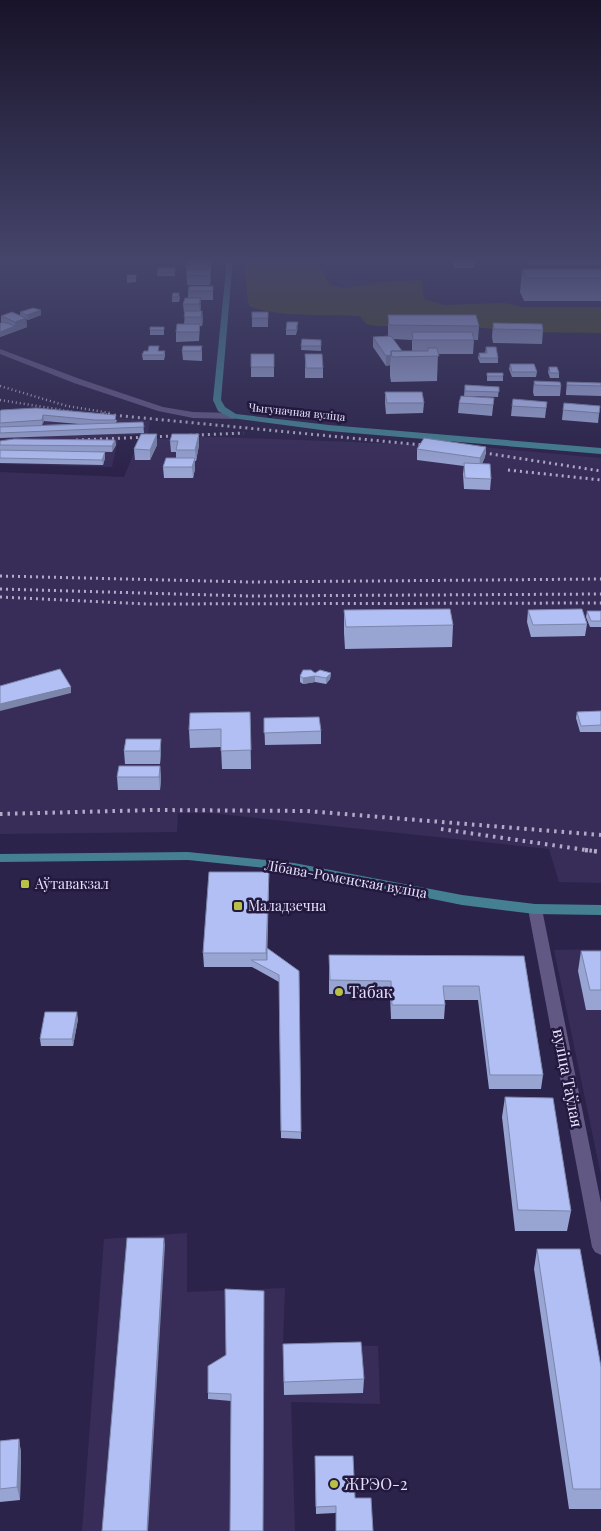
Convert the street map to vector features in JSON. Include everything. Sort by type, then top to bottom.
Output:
[{"type":"main road","points":[[223,330],[217,400],[221,408],[234,416]]},
{"type":"main road","name":"Чыгуначная вуліца","points":[[234,416],[329,428],[601,451]]},
{"type":"main road","name":"Лібава-Роменская вуліца","points":[[0,858],[188,856],[294,867],[462,900],[535,909],[601,910]]},
{"type":"street","name":"Чыгуначная вуліца","points":[[0,351],[161,409],[193,415],[234,416]]},
{"type":"street","name":"вуліца Таўлая","points":[[535,909],[601,1247]]},
{"type":"shaded area","points":[[38,411],[150,421],[148,434],[119,436],[112,467],[0,464],[0,416]]},
{"type":"shaded area","points":[[193,436],[482,447],[601,458],[601,883],[559,882],[549,849],[210,813],[178,813],[177,832],[0,834],[0,472],[124,477],[140,438],[190,440]]},
{"type":"shaded area","points":[[601,949],[601,1175],[554,950]]},
{"type":"shaded area","points":[[187,1233],[187,1292],[285,1288],[283,1344],[378,1346],[380,1404],[291,1402],[295,1531],[82,1531],[104,1239]]},
{"type":"green space","points":[[507,330],[601,330],[601,333]]},
{"type":"building","points":[[176,330],[199,330],[199,332],[176,332]]},
{"type":"building","points":[[412,332],[472,332],[474,340],[413,340]]},
{"type":"building","points":[[391,336],[402,351],[391,351],[391,355],[386,356],[373,337]]},
{"type":"building","points":[[302,339],[321,340],[321,346],[301,346]]},
{"type":"building","points":[[149,346],[159,346],[158,351],[165,351],[163,355],[142,355],[144,351],[148,351]]},
{"type":"building","points":[[183,346],[202,346],[201,351],[182,351]]},
{"type":"building","points":[[486,347],[496,347],[498,358],[480,358],[479,353],[487,353]]},
{"type":"building","points":[[428,348],[437,348],[439,356],[392,357],[391,351],[428,351]]},
{"type":"building","points":[[251,354],[274,354],[274,367],[251,367]]},
{"type":"building","points":[[305,354],[322,354],[323,368],[306,368]]},
{"type":"building","points":[[510,364],[534,364],[537,372],[512,372]]},
{"type":"building","points":[[549,367],[557,367],[559,373],[550,373]]},
{"type":"building","points":[[487,373],[503,373],[503,376],[487,376]]},
{"type":"building","points":[[534,381],[560,382],[561,386],[535,385]]},
{"type":"building","points":[[567,382],[601,383],[601,386],[567,385]]},
{"type":"building","points":[[465,385],[499,387],[499,392],[465,391]]},
{"type":"building","points":[[385,392],[422,392],[424,403],[387,403]]},
{"type":"building","points":[[461,396],[494,398],[493,405],[459,403]]},
{"type":"building","points":[[513,399],[547,402],[546,408],[512,406]]},
{"type":"building","points":[[564,403],[600,406],[599,413],[563,410]]},
{"type":"building","points":[[36,408],[116,415],[115,420],[95,420],[43,415],[42,420],[0,423],[1,410]]},
{"type":"building","points":[[143,422],[144,427],[0,433],[0,427]]},
{"type":"building","points":[[141,434],[157,434],[150,450],[134,449]]},
{"type":"building","points":[[172,434],[199,434],[195,450],[176,450],[178,441],[170,441]]},
{"type":"building","points":[[424,438],[486,447],[480,458],[417,449]]},
{"type":"building","points":[[14,439],[115,440],[112,446],[0,445],[0,441]]},
{"type":"building","points":[[0,450],[105,452],[102,460],[0,458]]},
{"type":"building","points":[[166,458],[195,458],[192,467],[163,467]]},
{"type":"building","points":[[464,463],[490,464],[491,479],[465,478]]},
{"type":"building","points":[[450,609],[453,625],[346,627],[344,610]]},
{"type":"building","points":[[582,609],[587,624],[533,625],[528,610]]},
{"type":"building","points":[[587,611],[601,611],[601,621],[591,621]]},
{"type":"building","points":[[60,669],[71,687],[0,704],[0,686]]},
{"type":"building","points":[[303,670],[311,670],[315,673],[320,670],[331,673],[326,678],[315,676],[303,678],[300,676]]},
{"type":"building","points":[[601,711],[601,725],[581,726],[577,712]]},
{"type":"building","points":[[250,712],[251,750],[221,751],[221,729],[189,730],[190,713]]},
{"type":"building","points":[[319,717],[321,731],[264,733],[264,718]]},
{"type":"building","points":[[126,739],[161,739],[160,751],[124,751]]},
{"type":"building","points":[[119,766],[160,766],[159,777],[117,777]]},
{"type":"building","name":"Маладзечна","points":[[209,872],[269,872],[266,953],[203,953]]},
{"type":"building","points":[[267,948],[299,971],[301,1132],[281,1131],[279,975],[251,960],[267,960]]},
{"type":"building","points":[[581,951],[601,951],[601,990],[590,990]]},
{"type":"building","points":[[329,955],[524,956],[543,1075],[490,1075],[479,986],[443,986],[445,1005],[392,1005],[391,981],[330,980]]},
{"type":"building","points":[[45,1012],[77,1012],[72,1039],[40,1039]]},
{"type":"building","points":[[505,1097],[553,1098],[571,1211],[518,1210]]},
{"type":"building","points":[[127,1238],[164,1238],[147,1531],[102,1531]]},
{"type":"building","points":[[537,1249],[580,1249],[601,1367],[601,1489],[573,1489]]},
{"type":"building","points":[[225,1289],[264,1291],[263,1531],[230,1531],[231,1394],[208,1393],[208,1366],[226,1355]]},
{"type":"building","points":[[361,1342],[364,1379],[284,1382],[283,1344]]},
{"type":"building","points":[[19,1439],[17,1487],[0,1489],[0,1441]]},
{"type":"building","name":"ЖРЭО-2","points":[[315,1456],[353,1456],[355,1498],[371,1498],[373,1531],[336,1531],[336,1506],[316,1507]]},
{"type":"railway","points":[[0,386],[67,406],[110,413]]},
{"type":"railway","points":[[0,400],[75,412]]},
{"type":"railway","points":[[109,415],[102,414],[433,446]]},
{"type":"railway","points":[[76,440],[244,433]]},
{"type":"railway","points":[[472,451],[601,471]]},
{"type":"railway","points":[[508,470],[601,480]]},
{"type":"railway","points":[[0,576],[250,582],[601,579]]},
{"type":"railway","points":[[0,589],[248,596],[601,594]]},
{"type":"railway","points":[[0,597],[147,604],[601,603]]},
{"type":"railway","points":[[0,814],[154,810],[307,811],[601,835]]},
{"type":"railway","points":[[441,829],[593,851]]},
{"type":"railway","points":[[585,850],[593,851]]},
{"type":"railway","points":[[593,851],[601,852]]},
{"type":"place","name":"Аўтавакзал","points":[[25,884]]},
{"type":"place","name":"Маладзечна","points":[[238,906]]},
{"type":"place","name":"Табак","points":[[339,992]]},
{"type":"place","name":"ЖРЭО-2","points":[[334,1484]]}]
